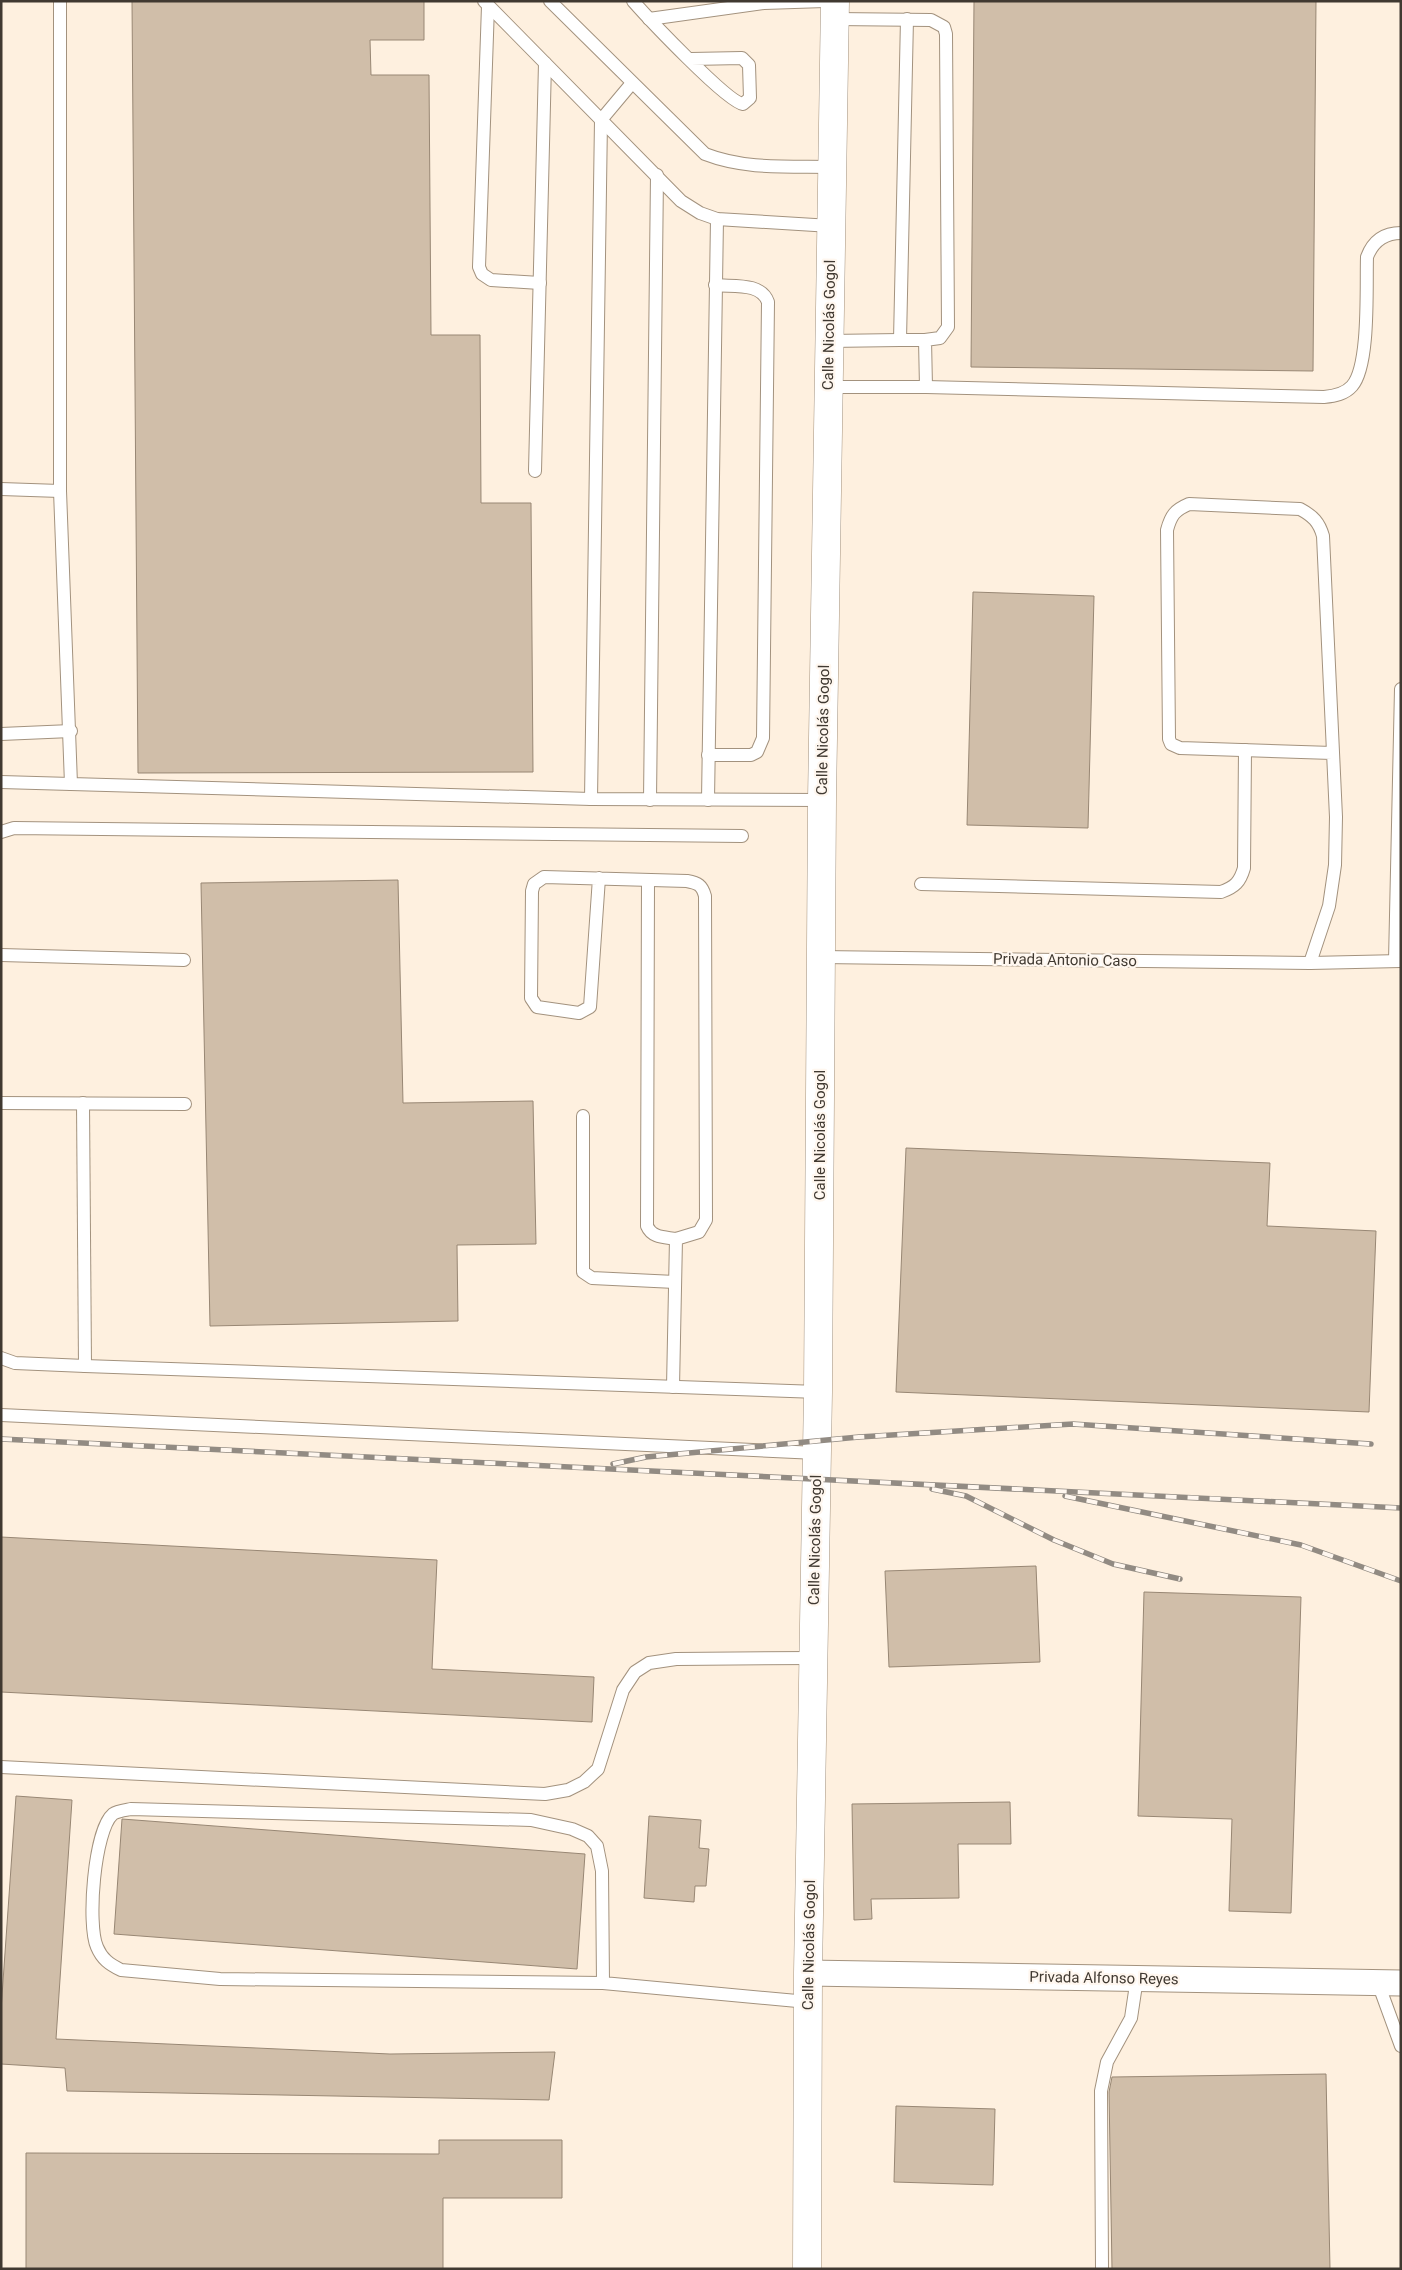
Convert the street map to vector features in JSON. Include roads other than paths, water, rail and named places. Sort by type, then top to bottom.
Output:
[{"type":"street","name":"Calle Nicolás Gogol","points":[[807,2269],[808,1973],[818,1392],[822,800],[833,167],[832,7]]},
{"type":"street","name":"Privada Alfonso Reyes","points":[[808,1973],[1390,1983]]},
{"type":"lane","points":[[60,1],[60,491],[72,784]]},
{"type":"lane","points":[[550,1],[705,154],[724,161],[744,165],[833,167]]},
{"type":"lane","points":[[633,1],[691,59],[739,103],[743,104],[750,98],[749,65],[742,58],[691,59]]},
{"type":"lane","points":[[650,19],[764,2],[832,7],[906,19],[931,20],[944,27],[946,34],[948,327],[940,338],[926,340],[829,341]]},
{"type":"lane","points":[[486,3],[681,201],[700,213],[717,219],[831,226]]},
{"type":"lane","points":[[486,3],[479,267],[482,274],[491,280],[540,283]]},
{"type":"lane","points":[[900,340],[906,19]]},
{"type":"lane","points":[[535,471],[545,63]]},
{"type":"lane","points":[[591,800],[601,120],[632,83]]},
{"type":"lane","points":[[650,800],[657,175]]},
{"type":"lane","points":[[708,800],[717,219]]},
{"type":"lane","points":[[828,388],[926,388],[1324,397],[1339,395],[1352,386],[1364,360],[1369,252],[1380,238],[1390,233],[1401,233]]},
{"type":"lane","points":[[708,755],[751,754],[757,752],[763,738],[768,302],[766,295],[753,288],[715,285]]},
{"type":"lane","points":[[926,340],[926,388]]},
{"type":"lane","points":[[1,489],[60,491]]},
{"type":"lane","points":[[1310,963],[1329,906],[1335,865],[1336,817],[1323,536],[1319,523],[1311,515],[1300,509],[1189,504],[1178,509],[1171,516],[1167,530],[1169,739],[1171,744],[1180,748],[1332,753]]},
{"type":"lane","points":[[1398,961],[1401,689]]},
{"type":"lane","points":[[1,734],[71,731]]},
{"type":"lane","points":[[921,884],[1221,892],[1227,890],[1241,880],[1244,868],[1245,750]]},
{"type":"lane","points":[[1,782],[591,800],[822,800]]},
{"type":"lane","points":[[1,832],[24,828],[742,836]]},
{"type":"lane","points":[[598,878],[590,1007],[579,1013],[537,1007],[531,998],[534,884],[544,877],[598,878],[648,880],[696,883],[703,888],[705,896],[706,1220],[699,1232],[676,1239],[651,1234],[647,1226],[648,880]]},
{"type":"lane","points":[[1,955],[184,960]]},
{"type":"lane","name":"Privada Antonio Caso","points":[[821,957],[1310,963],[1398,961]]},
{"type":"lane","points":[[1,1103],[185,1104]]},
{"type":"lane","points":[[83,1103],[86,1366]]},
{"type":"lane","points":[[583,1116],[583,1272],[592,1278],[675,1282]]},
{"type":"lane","points":[[673,1387],[676,1239]]},
{"type":"lane","points":[[1,1358],[15,1363],[86,1366],[818,1392]]},
{"type":"lane","points":[[1,1415],[817,1453]]},
{"type":"lane","points":[[1,1767],[545,1794],[568,1790],[584,1782],[598,1769],[623,1690],[636,1672],[649,1663],[676,1659],[813,1658]]},
{"type":"lane","points":[[603,1983],[602,1872],[597,1846],[588,1836],[572,1828],[531,1820],[131,1809],[114,1813],[104,1826],[96,1871],[92,1930],[97,1947],[106,1963],[121,1970],[220,1978],[603,1983],[808,2002]]},
{"type":"lane","points":[[1102,2269],[1101,2091],[1107,2062],[1131,2018],[1137,1978]]},
{"type":"lane","points":[[1390,1983],[1401,2046]]},
{"type":"railway","points":[[613,1464],[646,1457],[859,1437],[1073,1424],[1371,1444]]},
{"type":"railway","points":[[1,1439],[1401,1508]]},
{"type":"railway","points":[[932,1489],[966,1496],[1054,1540],[1113,1564],[1180,1579]]},
{"type":"railway","points":[[1065,1496],[1301,1545],[1401,1581]]}]
